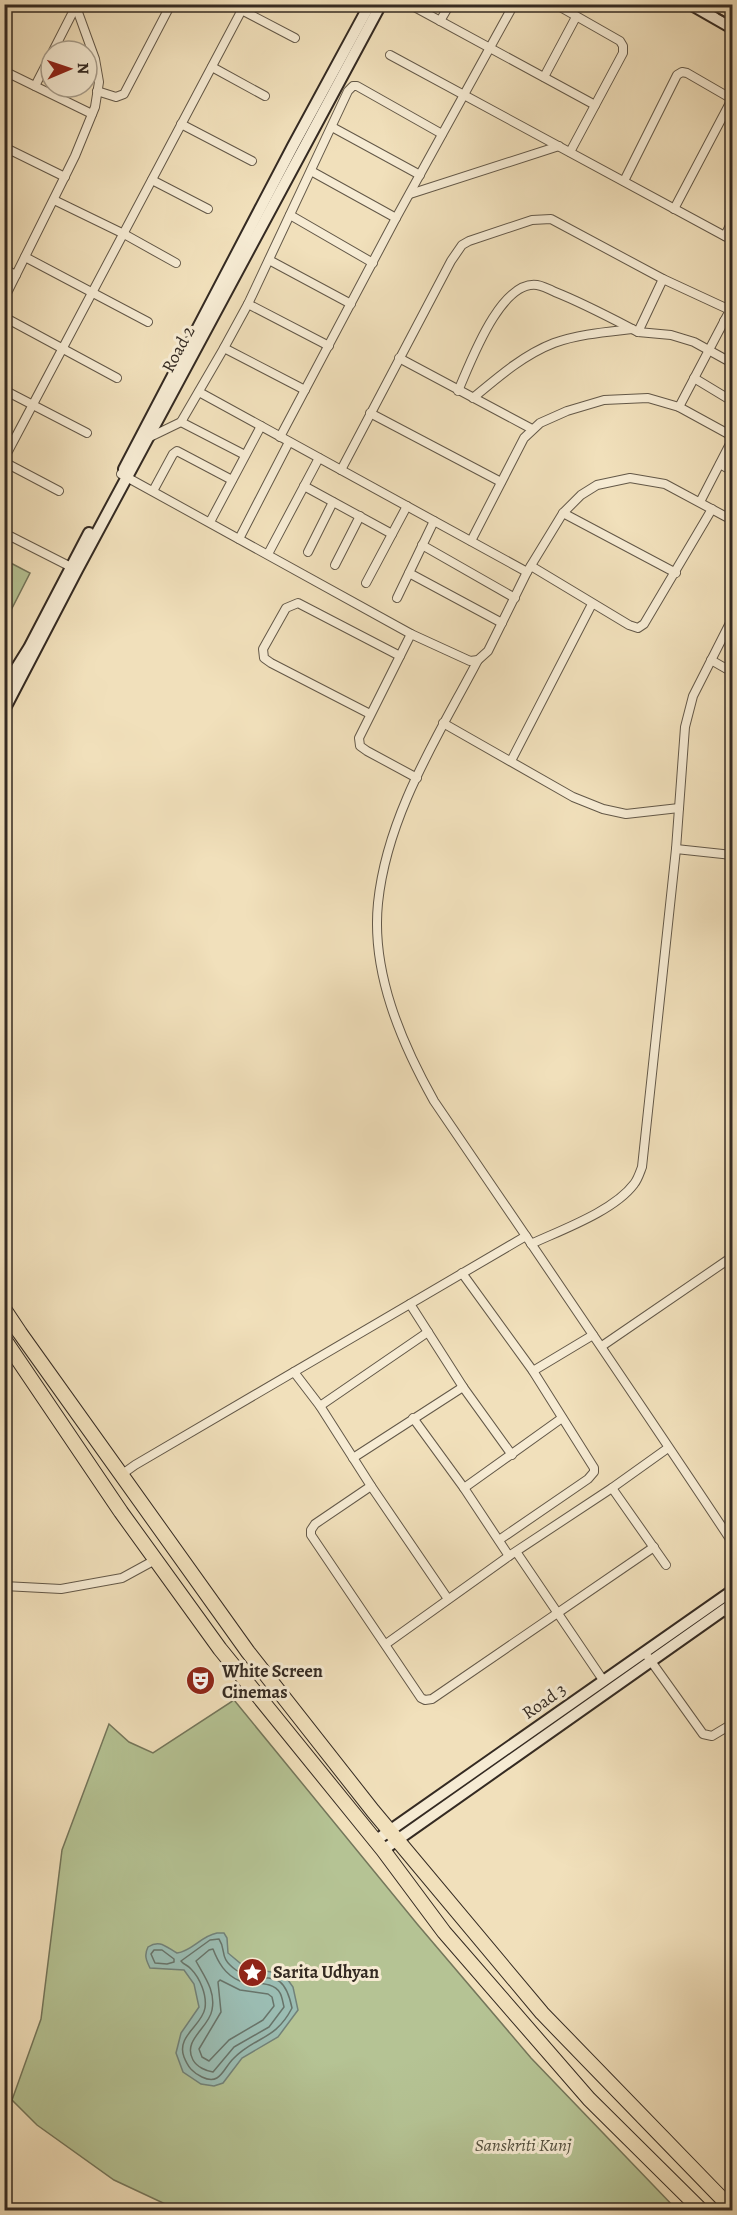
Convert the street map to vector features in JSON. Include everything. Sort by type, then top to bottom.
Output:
[{"type":"highway","points":[[4,1309],[248,1652],[392,1835],[542,2013],[732,2209]]},
{"type":"highway","points":[[4,1339],[155,1560],[220,1649],[379,1845],[444,1932],[590,2099],[701,2211]]},
{"type":"highway","points":[[164,1572],[182,1560]]},
{"type":"street","points":[[4,12],[8,4]]},
{"type":"street","points":[[99,92],[116,97],[124,94],[171,4]]},
{"type":"street","points":[[230,4],[243,8],[295,38]]},
{"type":"street","name":"Road 2","points":[[4,688],[29,648],[124,476],[293,146],[370,4]]},
{"type":"street","name":"Road 2","points":[[124,476],[150,437],[381,4]]},
{"type":"street","points":[[409,4],[595,105]]},
{"type":"street","points":[[440,21],[450,4]]},
{"type":"street","points":[[280,437],[463,94],[514,4]]},
{"type":"street","points":[[555,4],[620,41],[623,46],[623,53],[570,152]]},
{"type":"street","points":[[690,4],[732,28]]},
{"type":"street","points":[[726,4],[732,8]]},
{"type":"street","points":[[75,5],[88,39]]},
{"type":"street","points":[[59,39],[75,5]]},
{"type":"street","points":[[59,491],[4,460],[243,8]]},
{"type":"street","points":[[544,78],[576,17]]},
{"type":"street","points":[[390,55],[729,238],[732,221]]},
{"type":"street","points":[[212,67],[265,96]]},
{"type":"street","points":[[4,71],[92,114]]},
{"type":"street","points":[[624,181],[677,75],[682,72],[687,73],[732,99],[675,209]]},
{"type":"street","points":[[35,86],[39,78]]},
{"type":"street","points":[[150,437],[181,423],[199,392],[249,304],[352,86],[357,86],[442,134]]},
{"type":"street","points":[[4,299],[65,177],[92,114],[95,99]]},
{"type":"street","points":[[181,124],[252,161]]},
{"type":"street","points":[[332,127],[420,175]]},
{"type":"street","points":[[410,194],[559,146]]},
{"type":"street","points":[[4,147],[65,177]]},
{"type":"street","points":[[311,171],[396,218]]},
{"type":"street","points":[[152,180],[208,209]]},
{"type":"street","points":[[54,200],[124,234],[176,263]]},
{"type":"street","points":[[290,215],[373,263]]},
{"type":"street","points":[[341,470],[451,261],[462,245],[532,220],[544,218],[559,222],[663,279],[731,308],[679,407]]},
{"type":"street","points":[[26,256],[148,322]]},
{"type":"street","points":[[269,260],[351,304]]},
{"type":"street","points":[[4,269],[16,275]]},
{"type":"street","points":[[635,330],[663,279]]},
{"type":"street","points":[[458,391],[498,311],[517,289],[537,285],[573,299],[635,330]]},
{"type":"street","points":[[249,304],[329,346]]},
{"type":"street","points":[[4,317],[117,378]]},
{"type":"street","points":[[724,321],[732,325]]},
{"type":"street","points":[[473,399],[523,359],[553,344],[586,335],[635,330],[671,335],[694,342],[732,363]]},
{"type":"street","points":[[224,348],[305,390]]},
{"type":"street","points":[[399,358],[532,429]]},
{"type":"street","points":[[694,378],[732,400]]},
{"type":"street","points":[[4,390],[87,433]]},
{"type":"street","points":[[199,392],[471,541],[529,569],[634,627],[642,626],[712,509]]},
{"type":"street","points":[[471,541],[524,438],[532,429],[567,411],[604,400],[648,398],[679,407],[732,436]]},
{"type":"street","points":[[370,413],[501,482]]},
{"type":"street","points":[[181,423],[245,455]]},
{"type":"street","points":[[210,522],[261,426]]},
{"type":"street","points":[[700,502],[732,440]]},
{"type":"street","points":[[239,539],[289,442]]},
{"type":"street","points":[[153,491],[173,453],[177,451],[232,480]]},
{"type":"street","points":[[268,554],[319,458]]},
{"type":"street","points":[[720,464],[732,471]]},
{"type":"street","points":[[124,476],[411,634],[461,659],[478,660]]},
{"type":"street","points":[[732,520],[665,484],[630,478],[597,485],[581,495],[563,513],[529,569],[489,651],[478,660],[443,723],[401,815],[383,871],[378,903],[380,958],[398,1028],[416,1069],[434,1101],[602,1346],[732,1542]]},
{"type":"street","points":[[304,486],[392,534]]},
{"type":"street","points":[[308,552],[333,502]]},
{"type":"street","points":[[366,583],[407,506]]},
{"type":"street","points":[[563,513],[675,573]]},
{"type":"street","points":[[335,565],[360,516]]},
{"type":"street","points":[[397,598],[434,521]]},
{"type":"street","points":[[4,533],[73,568]]},
{"type":"street","points":[[422,545],[515,598]]},
{"type":"street","name":"Road 2","points":[[4,710],[73,568]]},
{"type":"street","points":[[409,573],[502,623]]},
{"type":"street","points":[[370,714],[271,663],[264,658],[263,649],[286,608],[298,603],[400,656]]},
{"type":"street","points":[[511,761],[592,604]]},
{"type":"street","points":[[531,1244],[579,1222],[617,1200],[635,1183],[642,1167],[676,849],[686,727],[693,696],[732,619]]},
{"type":"street","points":[[411,634],[359,738],[360,746],[417,778]]},
{"type":"street","points":[[711,660],[732,672]]},
{"type":"street","points":[[443,723],[573,797],[603,809],[626,814],[679,808]]},
{"type":"street","points":[[676,849],[732,855]]},
{"type":"street","points":[[121,1476],[135,1465],[526,1236]]},
{"type":"street","points":[[602,1346],[732,1257]]},
{"type":"street","points":[[462,1273],[533,1371],[592,1463],[594,1472],[588,1479],[499,1540]]},
{"type":"street","points":[[410,1304],[463,1387],[512,1455]]},
{"type":"street","points":[[320,1406],[428,1332]]},
{"type":"street","points":[[533,1371],[593,1335]]},
{"type":"street","points":[[294,1372],[320,1406],[448,1599]]},
{"type":"street","points":[[353,1458],[463,1387]]},
{"type":"street","points":[[413,1418],[499,1540],[513,1554],[558,1613],[603,1680]]},
{"type":"street","points":[[464,1488],[562,1418]]},
{"type":"street","points":[[386,1644],[668,1448]]},
{"type":"street","points":[[371,1486],[315,1524],[311,1535],[421,1698],[428,1701],[654,1547]]},
{"type":"street","points":[[612,1488],[666,1565]]},
{"type":"street","points":[[4,1586],[61,1589],[122,1578],[155,1560]]},
{"type":"street","name":"Road 3","points":[[392,1835],[648,1656],[732,1591]]},
{"type":"street","points":[[729,1606],[732,1620]]},
{"type":"street","name":"Road 3","points":[[379,1845],[603,1680],[648,1656],[729,1606]]},
{"type":"street","points":[[648,1656],[703,1734],[712,1736],[732,1724]]},
{"type":"green space","points":[[5,560],[30,573],[5,622]]},
{"type":"green space","name":"Sarita Udhyan","points":[[234,1700],[418,1925],[531,2058],[677,2210],[178,2210],[114,2180],[37,2125],[12,2100],[41,2019],[62,1850],[109,1724],[129,1742],[153,1753]]},
{"type":"water","points":[[217,1933],[224,1933],[227,1938],[228,1953],[246,1968],[278,1973],[288,1980],[293,1987],[298,2010],[278,2037],[242,2058],[223,2083],[214,2086],[201,2084],[183,2072],[176,2053],[181,2033],[199,2007],[194,1984],[184,1970],[150,1968],[146,1955],[148,1947],[156,1944],[163,1945],[177,1953],[182,1952]]},
{"type":"railway","points":[[701,4],[732,21]]},
{"type":"place","name":"White Screen Cinemas","points":[[201,1681]]},
{"type":"place","name":"Sarita Udhyan","points":[[252,1972]]},
{"type":"park label","name":"Sanskriti Kunj","points":[[523,2145]]}]
